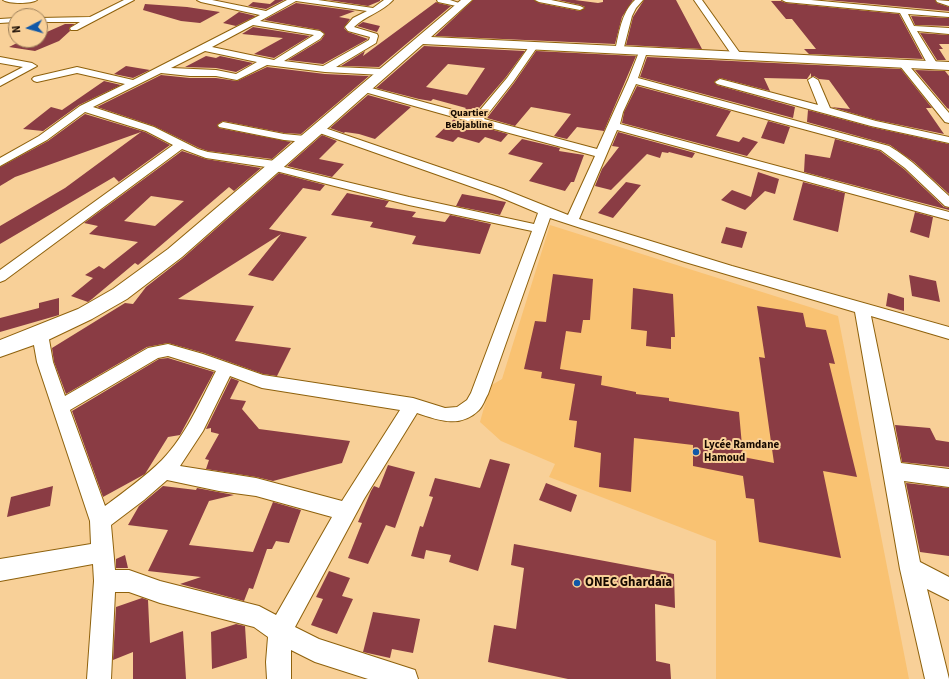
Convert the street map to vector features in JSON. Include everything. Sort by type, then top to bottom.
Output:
[{"type":"main road","points":[[0,349],[40,334],[85,314],[120,294],[175,253],[464,2]]},
{"type":"main road","points":[[422,40],[949,66]]},
{"type":"street","points":[[7,0],[33,0]]},
{"type":"street","points":[[74,28],[130,0]]},
{"type":"street","points":[[201,0],[268,14]]},
{"type":"street","points":[[0,163],[43,138],[84,108],[204,48],[292,0]]},
{"type":"street","points":[[299,0],[363,8],[374,11]]},
{"type":"street","points":[[325,69],[373,41],[374,36],[351,29],[349,27],[356,20],[374,11],[389,0]]},
{"type":"street","points":[[440,0],[464,2]]},
{"type":"street","points":[[539,0],[580,8]]},
{"type":"street","points":[[620,50],[628,16],[632,7],[639,0]]},
{"type":"street","points":[[698,0],[737,56]]},
{"type":"street","points":[[786,0],[852,3],[870,8],[906,9],[949,15]]},
{"type":"street","points":[[866,0],[870,8]]},
{"type":"street","points":[[940,0],[949,4]]},
{"type":"street","points":[[239,8],[250,2]]},
{"type":"street","points":[[906,9],[911,28],[933,66]]},
{"type":"street","points":[[48,20],[93,19]]},
{"type":"street","points":[[253,22],[320,34],[276,63]]},
{"type":"street","points":[[911,28],[949,31]]},
{"type":"street","points":[[476,121],[510,80],[534,46]]},
{"type":"street","points":[[204,48],[265,62],[325,69],[383,72]]},
{"type":"street","points":[[572,221],[614,126],[618,112],[633,80],[643,52]]},
{"type":"street","points":[[0,60],[32,66],[0,83]]},
{"type":"street","points":[[160,70],[190,73],[216,73],[237,77],[265,62]]},
{"type":"street","points":[[903,64],[945,111],[949,120]]},
{"type":"street","points":[[37,79],[64,72],[80,70],[134,83]]},
{"type":"street","points":[[633,80],[786,120],[885,148],[908,166],[949,203]]},
{"type":"street","points":[[813,80],[825,110]]},
{"type":"street","points":[[720,82],[883,126],[949,140]]},
{"type":"street","points":[[364,89],[476,121],[601,154]]},
{"type":"street","points":[[84,108],[144,127],[194,151],[206,155],[274,166],[409,201],[540,229]]},
{"type":"street","points":[[223,125],[284,137],[312,134],[500,192],[545,212],[743,275],[949,333]]},
{"type":"street","points":[[614,126],[949,216]]},
{"type":"street","points":[[0,277],[182,144]]},
{"type":"street","points":[[61,407],[154,352],[168,350],[262,381],[413,405],[445,415],[455,415],[463,412],[473,405],[479,394],[545,212]]},
{"type":"street","points":[[862,308],[911,569],[937,679]]},
{"type":"street","points":[[40,334],[45,362],[100,521],[105,581],[99,679]]},
{"type":"street","points":[[100,521],[141,491],[164,471],[193,432],[226,368]]},
{"type":"street","points":[[279,679],[278,662],[280,631],[383,450],[413,405]]},
{"type":"street","points":[[164,471],[219,482],[256,487],[347,512]]},
{"type":"street","points":[[893,471],[949,478]]},
{"type":"street","points":[[0,570],[102,552]]},
{"type":"street","points":[[911,569],[949,590]]},
{"type":"street","points":[[105,581],[129,581],[160,592],[259,617],[280,631],[315,650],[406,679]]},
{"type":"shaded area","name":"Lycée Ramdane Hamoud","points":[[550,225],[838,316],[909,679],[716,679],[716,541],[549,477],[555,464],[501,441],[480,422],[490,386],[502,379]]},
{"type":"building","points":[[275,0],[284,0],[266,9],[248,6],[253,2],[270,4]]},
{"type":"building","points":[[328,0],[380,0],[380,1],[368,6]]},
{"type":"building","points":[[473,0],[534,0],[539,3],[580,11],[585,7],[558,0],[575,0],[598,3],[603,2],[603,0],[633,0],[622,17],[615,44],[435,36]]},
{"type":"building","points":[[644,0],[676,0],[702,49],[626,45],[633,17]]},
{"type":"building","points":[[827,0],[935,0],[937,3],[949,7],[949,11]]},
{"type":"building","points":[[771,1],[899,14],[923,59],[809,54],[804,49],[816,49],[792,19],[786,19]]},
{"type":"building","points":[[436,2],[451,6],[379,67],[341,66],[365,51],[363,56]]},
{"type":"building","points":[[296,3],[355,11],[339,17],[350,19],[344,28],[348,32],[368,39],[323,64],[288,60],[321,40],[325,34],[320,30],[264,20]]},
{"type":"building","points":[[145,4],[187,7],[220,12],[200,23],[181,21],[143,10]]},
{"type":"building","points":[[239,12],[256,16],[236,26],[223,23]]},
{"type":"building","points":[[911,16],[949,18],[949,26],[915,25]]},
{"type":"building","points":[[363,22],[380,26],[377,32],[357,26]]},
{"type":"building","points":[[65,24],[75,24],[69,28],[70,31],[59,41],[48,46],[48,31]]},
{"type":"building","points":[[253,27],[310,36],[274,58],[254,54],[283,38],[242,34]]},
{"type":"building","points":[[920,33],[949,35],[949,44],[939,44],[943,49],[939,49],[946,60],[937,60]]},
{"type":"building","points":[[424,46],[525,51],[506,77],[474,114],[463,111],[466,108],[433,99],[431,101],[419,99],[376,88]],"holes":[[[448,64],[485,68],[467,95],[426,87]]]},
{"type":"building","points":[[16,48],[42,48],[35,51]]},
{"type":"building","points":[[536,51],[636,56],[604,131],[577,127],[567,139],[554,136],[571,114],[531,107],[515,126],[487,118]]},
{"type":"building","points":[[206,56],[216,58],[220,56],[253,63],[236,72],[216,68],[185,67]]},
{"type":"building","points":[[647,57],[901,69],[932,108],[926,108],[944,134],[876,120],[831,107],[850,109],[829,80],[819,79],[814,76],[811,77],[811,73],[807,79],[764,78],[770,91],[720,78],[714,82],[717,85],[795,107],[793,118],[640,77]]},
{"type":"building","points":[[126,66],[150,70],[133,78],[114,74]]},
{"type":"building","points":[[267,67],[325,74],[369,76],[301,134],[284,133],[223,121],[217,125],[219,128],[291,142],[272,159],[208,151],[154,126],[97,107],[161,75],[190,78],[216,78],[237,81]]},
{"type":"building","points":[[915,70],[945,71],[949,76],[949,109],[947,108]]},
{"type":"building","points":[[104,81],[121,85],[79,105],[43,131],[23,129],[51,107],[62,110]]},
{"type":"building","points":[[637,86],[731,111],[716,136],[739,142],[743,137],[758,142],[747,156],[622,123],[624,112]]},
{"type":"building","points":[[368,95],[411,107],[375,139],[359,134],[344,133],[330,128]]},
{"type":"building","points":[[808,110],[871,127],[949,144],[949,194],[914,162],[890,145],[807,122]]},
{"type":"building","points":[[85,114],[145,132],[170,145],[119,182],[114,177],[0,244],[0,226],[65,188],[141,132],[15,177],[0,186],[0,167],[48,141]]},
{"type":"building","points":[[454,119],[508,134],[501,142],[485,137],[479,143],[458,137],[453,142],[435,137]]},
{"type":"building","points":[[768,121],[790,127],[784,144],[761,138]]},
{"type":"building","points":[[618,132],[695,153],[692,158],[669,152],[662,152],[660,158],[647,154],[611,190],[595,186],[602,169],[619,147],[612,146]]},
{"type":"building","points":[[322,135],[337,141],[319,159],[344,164],[332,177],[287,166]]},
{"type":"building","points":[[522,139],[560,148],[559,151],[584,155],[574,182],[571,182],[565,191],[529,181],[543,163],[508,154]]},
{"type":"building","points":[[835,139],[880,151],[904,169],[944,207],[949,208],[949,210],[804,172],[805,154],[830,158]]},
{"type":"building","points":[[182,151],[206,159],[261,168],[234,191],[229,187],[138,265],[135,263],[88,302],[71,296],[93,278],[85,275],[99,266],[104,269],[138,242],[89,234],[98,226],[84,223]],"holes":[[[151,196],[184,201],[155,226],[124,221]]]},
{"type":"building","points":[[758,172],[779,179],[775,194],[765,191],[745,210],[721,200],[732,190],[751,197]]},
{"type":"building","points":[[279,173],[325,185],[320,191],[303,188],[269,229],[307,237],[273,281],[248,275],[281,234],[178,299],[254,306],[235,341],[291,348],[277,376],[263,374],[204,353],[168,343],[147,347],[66,394],[54,362],[52,348],[125,303],[133,304],[146,287],[183,258]]},
{"type":"building","points":[[626,182],[641,185],[613,218],[598,213]]},
{"type":"building","points":[[803,182],[845,193],[838,232],[793,220]]},
{"type":"building","points":[[347,193],[389,201],[385,207],[416,212],[412,217],[445,222],[450,215],[491,224],[480,254],[412,244],[416,236],[370,227],[373,222],[331,215]]},
{"type":"building","points":[[462,194],[506,202],[500,215],[456,206]]},
{"type":"building","points":[[915,212],[933,217],[929,238],[910,232]]},
{"type":"building","points":[[726,227],[747,232],[742,248],[721,243]]},
{"type":"building","points":[[553,274],[593,279],[590,320],[583,320],[581,333],[566,331],[560,369],[602,376],[601,385],[636,392],[636,394],[669,398],[669,401],[739,412],[743,457],[774,463],[759,357],[765,358],[757,306],[803,313],[806,327],[826,330],[835,364],[829,363],[857,477],[823,471],[841,558],[759,542],[754,499],[746,498],[743,476],[693,466],[693,445],[634,438],[631,492],[599,487],[601,453],[574,447],[577,421],[569,420],[575,384],[541,378],[542,372],[524,369],[535,321],[546,322]]},
{"type":"building","points":[[909,275],[936,281],[940,302],[912,296]]},
{"type":"building","points":[[633,288],[673,294],[675,337],[671,337],[671,349],[646,346],[647,331],[631,329]]},
{"type":"building","points":[[888,293],[904,298],[904,311],[886,306]]},
{"type":"building","points":[[59,298],[59,315],[0,332],[0,318],[39,308],[39,303]]},
{"type":"building","points":[[168,358],[214,372],[180,435],[168,437],[145,474],[103,497],[72,411],[159,359]]},
{"type":"building","points":[[231,378],[239,381],[230,399],[246,401],[242,409],[259,429],[350,441],[342,463],[273,481],[206,469],[209,460],[205,459],[219,434],[211,432],[211,428],[206,429]]},
{"type":"building","points":[[895,425],[930,428],[936,440],[949,442],[949,467],[902,462]]},
{"type":"building","points":[[490,459],[510,464],[478,571],[449,562],[451,555],[426,550],[424,559],[411,556],[420,526],[423,527],[433,497],[429,496],[435,478],[480,488]]},
{"type":"building","points":[[388,465],[415,472],[395,528],[386,525],[368,564],[348,558],[362,523],[358,522],[371,491],[374,486],[379,488]]},
{"type":"building","points":[[546,483],[577,495],[571,512],[539,500]]},
{"type":"building","points":[[906,483],[949,488],[949,556],[920,552]]},
{"type":"building","points":[[53,486],[50,506],[7,517],[11,497]]},
{"type":"building","points":[[163,486],[196,490],[197,488],[234,495],[209,501],[189,545],[253,552],[273,502],[301,510],[289,543],[276,541],[272,549],[267,549],[253,589],[249,588],[244,601],[180,584],[201,577],[148,571],[168,530],[128,525],[139,506]]},
{"type":"building","points":[[514,544],[674,574],[675,608],[655,604],[656,661],[670,664],[671,679],[568,679],[488,662],[494,625],[516,629],[524,568],[511,565]]},
{"type":"building","points":[[125,555],[128,568],[116,568],[116,559]]},
{"type":"building","points":[[329,571],[350,578],[342,596],[353,599],[337,634],[311,625],[323,599],[316,597]]},
{"type":"building","points":[[142,598],[148,600],[150,643],[183,631],[186,679],[133,679],[133,652],[113,660],[116,607]]},
{"type":"building","points":[[373,612],[420,619],[413,653],[392,649],[390,658],[363,652]]},
{"type":"building","points":[[236,624],[245,626],[247,658],[212,669],[211,632]]},
{"type":"place","name":"Lycée Ramdane Hamoud","points":[[696,452]]},
{"type":"place","name":"ONEC Ghardaïa","points":[[577,583]]},
{"type":"district","name":"Quartier Bebjabline","points":[[469,120]]}]
